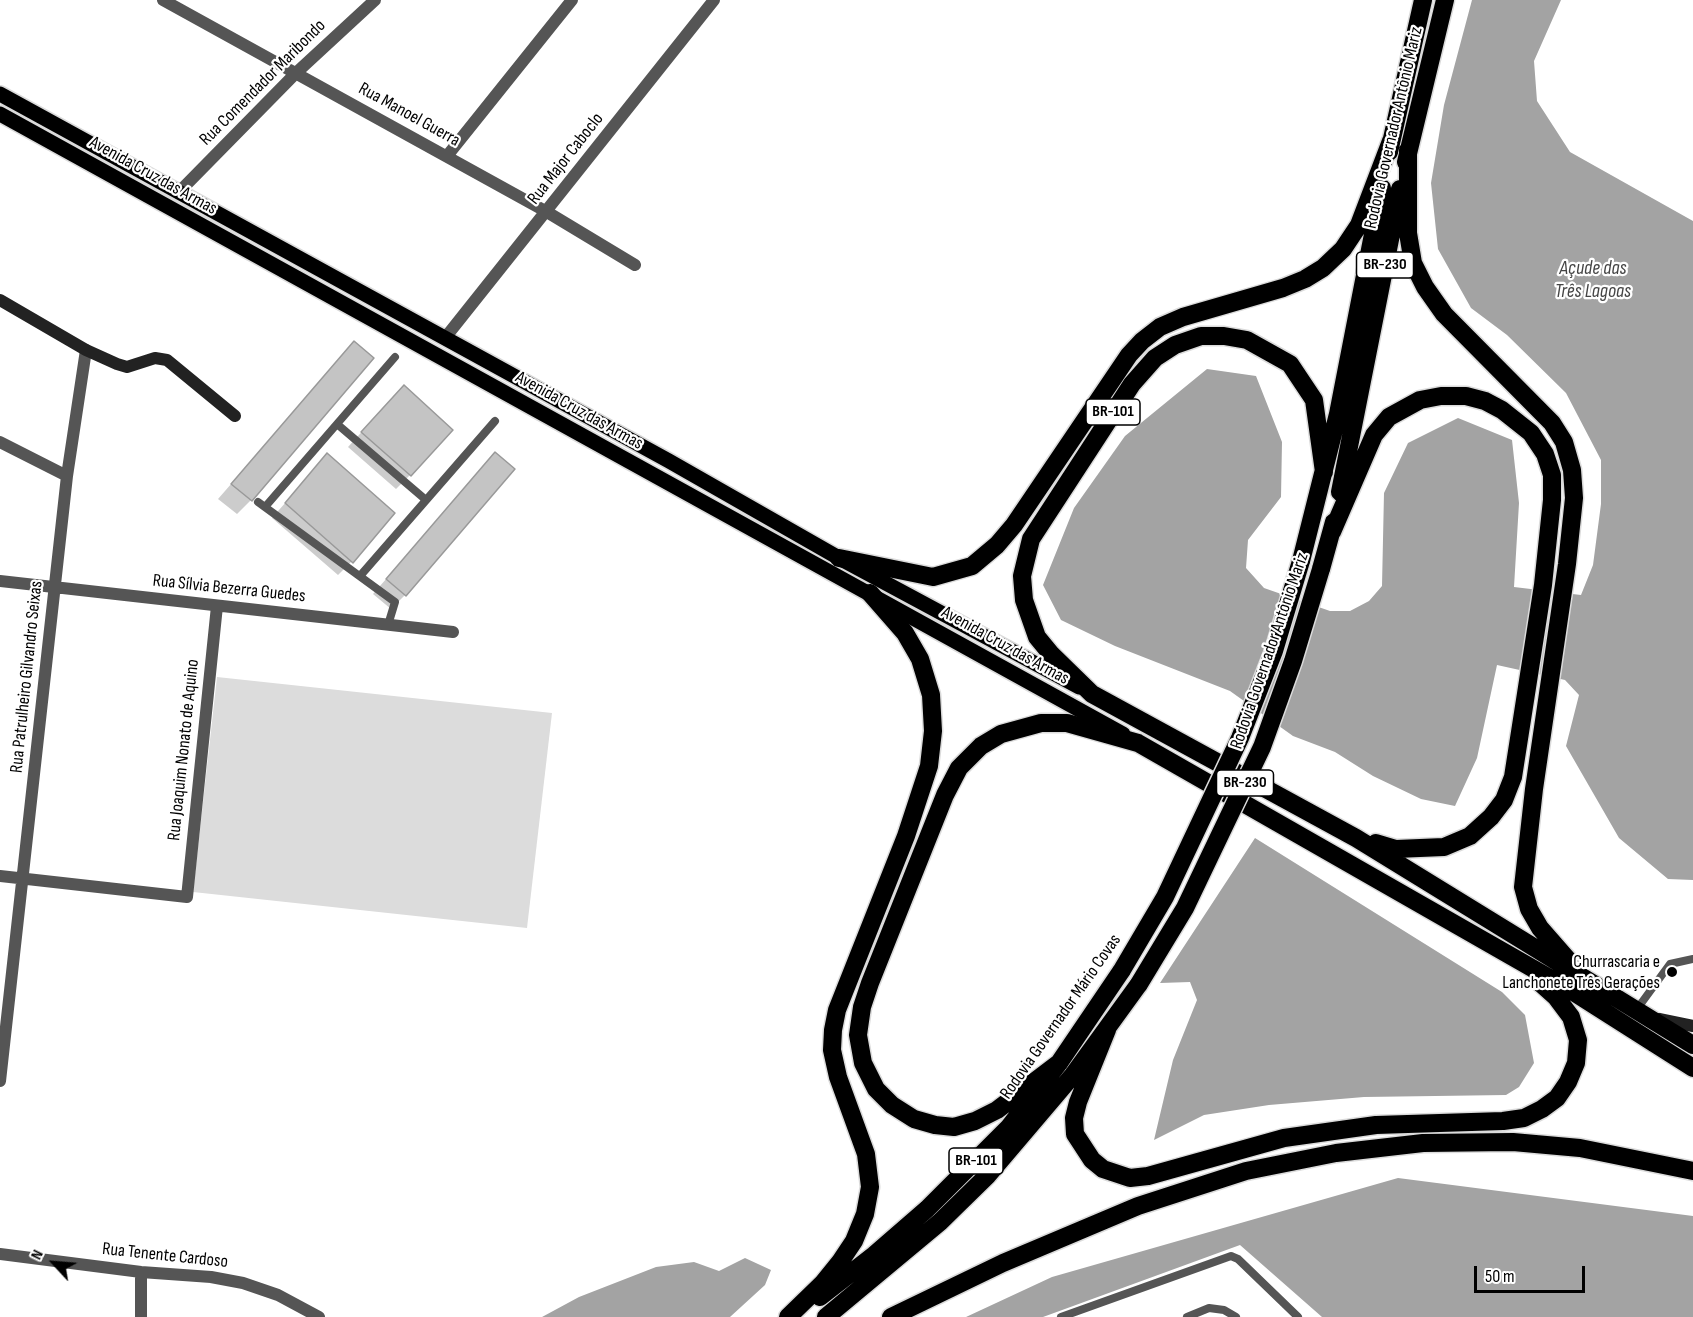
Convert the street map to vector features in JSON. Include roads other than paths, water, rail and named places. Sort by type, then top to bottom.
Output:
[{"type":"highway","name":"Rodovia Governador Antônio Mariz","points":[[1324,472],[1391,141],[1423,0]]},
{"type":"highway","name":"Rodovia Governador Antônio Mariz","points":[[826,1317],[923,1236],[988,1175],[1022,1137],[1107,1030],[1139,984],[1185,908],[1262,747],[1293,661],[1332,532],[1408,150],[1445,0]]},
{"type":"highway","points":[[839,558],[933,577],[972,566],[997,545],[1014,525],[1129,355],[1142,341],[1160,327],[1183,317],[1261,295],[1305,279],[1323,268],[1344,249],[1359,225],[1391,141]]},
{"type":"highway","points":[[1408,150],[1408,233],[1413,264],[1425,287],[1444,314],[1552,423],[1564,442],[1572,470],[1574,498],[1524,860],[1523,887],[1529,909],[1540,928],[1584,979]]},
{"type":"highway","name":"BR-101","points":[[1324,472],[1314,400],[1290,364],[1247,340],[1224,336],[1202,336],[1174,345],[1155,358],[1132,384],[1031,539],[1022,576],[1024,600],[1037,636],[1051,654],[1092,694],[1356,838],[1693,1045]]},
{"type":"highway","points":[[1332,532],[1374,435],[1389,417],[1420,400],[1441,396],[1466,396],[1485,401],[1516,420],[1531,433],[1545,454],[1552,475],[1552,500],[1543,585],[1514,777],[1504,800],[1491,817],[1470,836],[1444,847],[1396,849],[1356,838]]},
{"type":"highway","name":"Rodovia Governador Mário Covas","points":[[790,1317],[835,1286],[927,1209],[1009,1127],[1059,1064],[1122,970],[1165,897],[1240,738],[1274,651],[1324,472]]},
{"type":"highway","points":[[790,1317],[840,1262],[854,1241],[865,1214],[870,1187],[866,1154],[838,1077],[832,1050],[833,1030],[837,1010],[906,836],[931,755],[933,731],[931,696],[920,659],[905,633],[870,593]]},
{"type":"highway","points":[[1059,1064],[997,1110],[975,1121],[954,1127],[935,1125],[914,1119],[892,1105],[876,1089],[863,1063],[858,1035],[862,1007],[945,795],[959,768],[981,746],[1001,734],[1041,723],[1067,723],[1138,743],[1567,988],[1693,1068]]},
{"type":"highway","points":[[1107,1030],[1078,1102],[1074,1118],[1075,1134],[1092,1160],[1115,1175],[1130,1178],[1148,1176],[1284,1138],[1376,1125],[1503,1121],[1524,1118],[1557,1098],[1576,1063],[1578,1040],[1571,1017],[1556,996],[1501,950]]},
{"type":"highway","points":[[891,1317],[1003,1263],[1138,1206],[1245,1171],[1336,1153],[1423,1143],[1513,1142],[1580,1148],[1693,1171]]},
{"type":"main road","name":"Avenida Cruz das Armas","points":[[0,94],[445,338],[839,558],[1092,694]]},
{"type":"main road","name":"Avenida Cruz das Armas","points":[[0,114],[1138,743]]},
{"type":"street","name":"Rua Manoel Guerra","points":[[163,0],[547,212],[635,265]]},
{"type":"street","name":"Rua Comendador Maribondo","points":[[178,193],[296,73],[375,0]]},
{"type":"street","points":[[447,156],[572,0]]},
{"type":"street","name":"Rua Major Caboclo","points":[[445,338],[714,0]]},
{"type":"street","points":[[0,300],[86,350],[127,367],[154,358],[167,360],[235,416]]},
{"type":"street","name":"Rua Patrulheiro Gilvandro Seixas","points":[[0,1081],[67,476],[86,350]]},
{"type":"street","points":[[0,442],[67,476]]},
{"type":"street","name":"Rua Sílvia Bezerra Guedes","points":[[0,581],[453,632]]},
{"type":"street","name":"Rua Joaquim Nonato de Aquino","points":[[24,879],[187,897],[217,606]]},
{"type":"street","points":[[0,876],[24,879]]},
{"type":"street","points":[[1641,1014],[1693,1026]]},
{"type":"street","name":"Rua Tenente Cardoso","points":[[0,1254],[141,1272],[211,1277],[243,1283],[278,1295],[319,1317]]},
{"type":"street","points":[[141,1272],[141,1317]]},
{"type":"lane","points":[[388,625],[395,602],[262,504],[337,424],[395,357]]},
{"type":"lane","points":[[360,576],[495,422]]},
{"type":"lane","points":[[337,424],[426,500]]},
{"type":"lane","points":[[1641,1014],[1670,964],[1693,959]]},
{"type":"lane","points":[[1061,1317],[1231,1256],[1238,1259],[1298,1317]]},
{"type":"lane","points":[[1187,1317],[1209,1308],[1224,1310],[1236,1317]]},
{"type":"water","name":"Açude das Três Lagoas","points":[[1472,0],[1561,0],[1534,61],[1537,101],[1570,152],[1693,221],[1693,880],[1668,879],[1619,838],[1566,746],[1579,695],[1565,680],[1497,665],[1477,758],[1455,806],[1421,799],[1373,776],[1335,752],[1293,736],[1230,691],[1115,646],[1061,620],[1043,585],[1074,508],[1125,436],[1207,369],[1256,376],[1282,442],[1281,497],[1248,540],[1246,568],[1264,588],[1330,611],[1350,611],[1369,601],[1382,586],[1384,493],[1408,443],[1458,418],[1512,440],[1519,503],[1514,587],[1581,595],[1593,565],[1601,504],[1601,460],[1566,393],[1507,335],[1471,308],[1438,249],[1431,183],[1444,105]]},
{"type":"water","points":[[1255,838],[1502,992],[1525,1015],[1534,1063],[1519,1087],[1506,1095],[1364,1097],[1269,1105],[1204,1115],[1154,1140],[1173,1060],[1197,1000],[1190,982],[1160,983]]},
{"type":"water","points":[[1398,1178],[1693,1216],[1693,1317],[1322,1317],[1240,1245],[1043,1317],[966,1317],[1052,1277]]},
{"type":"water","points":[[745,1258],[771,1270],[765,1285],[730,1317],[542,1317],[579,1297],[656,1267],[694,1262],[719,1271]]},
{"type":"place","name":"Churrascaria e Lanchonete Três Gerações","points":[[1672,972]]}]
